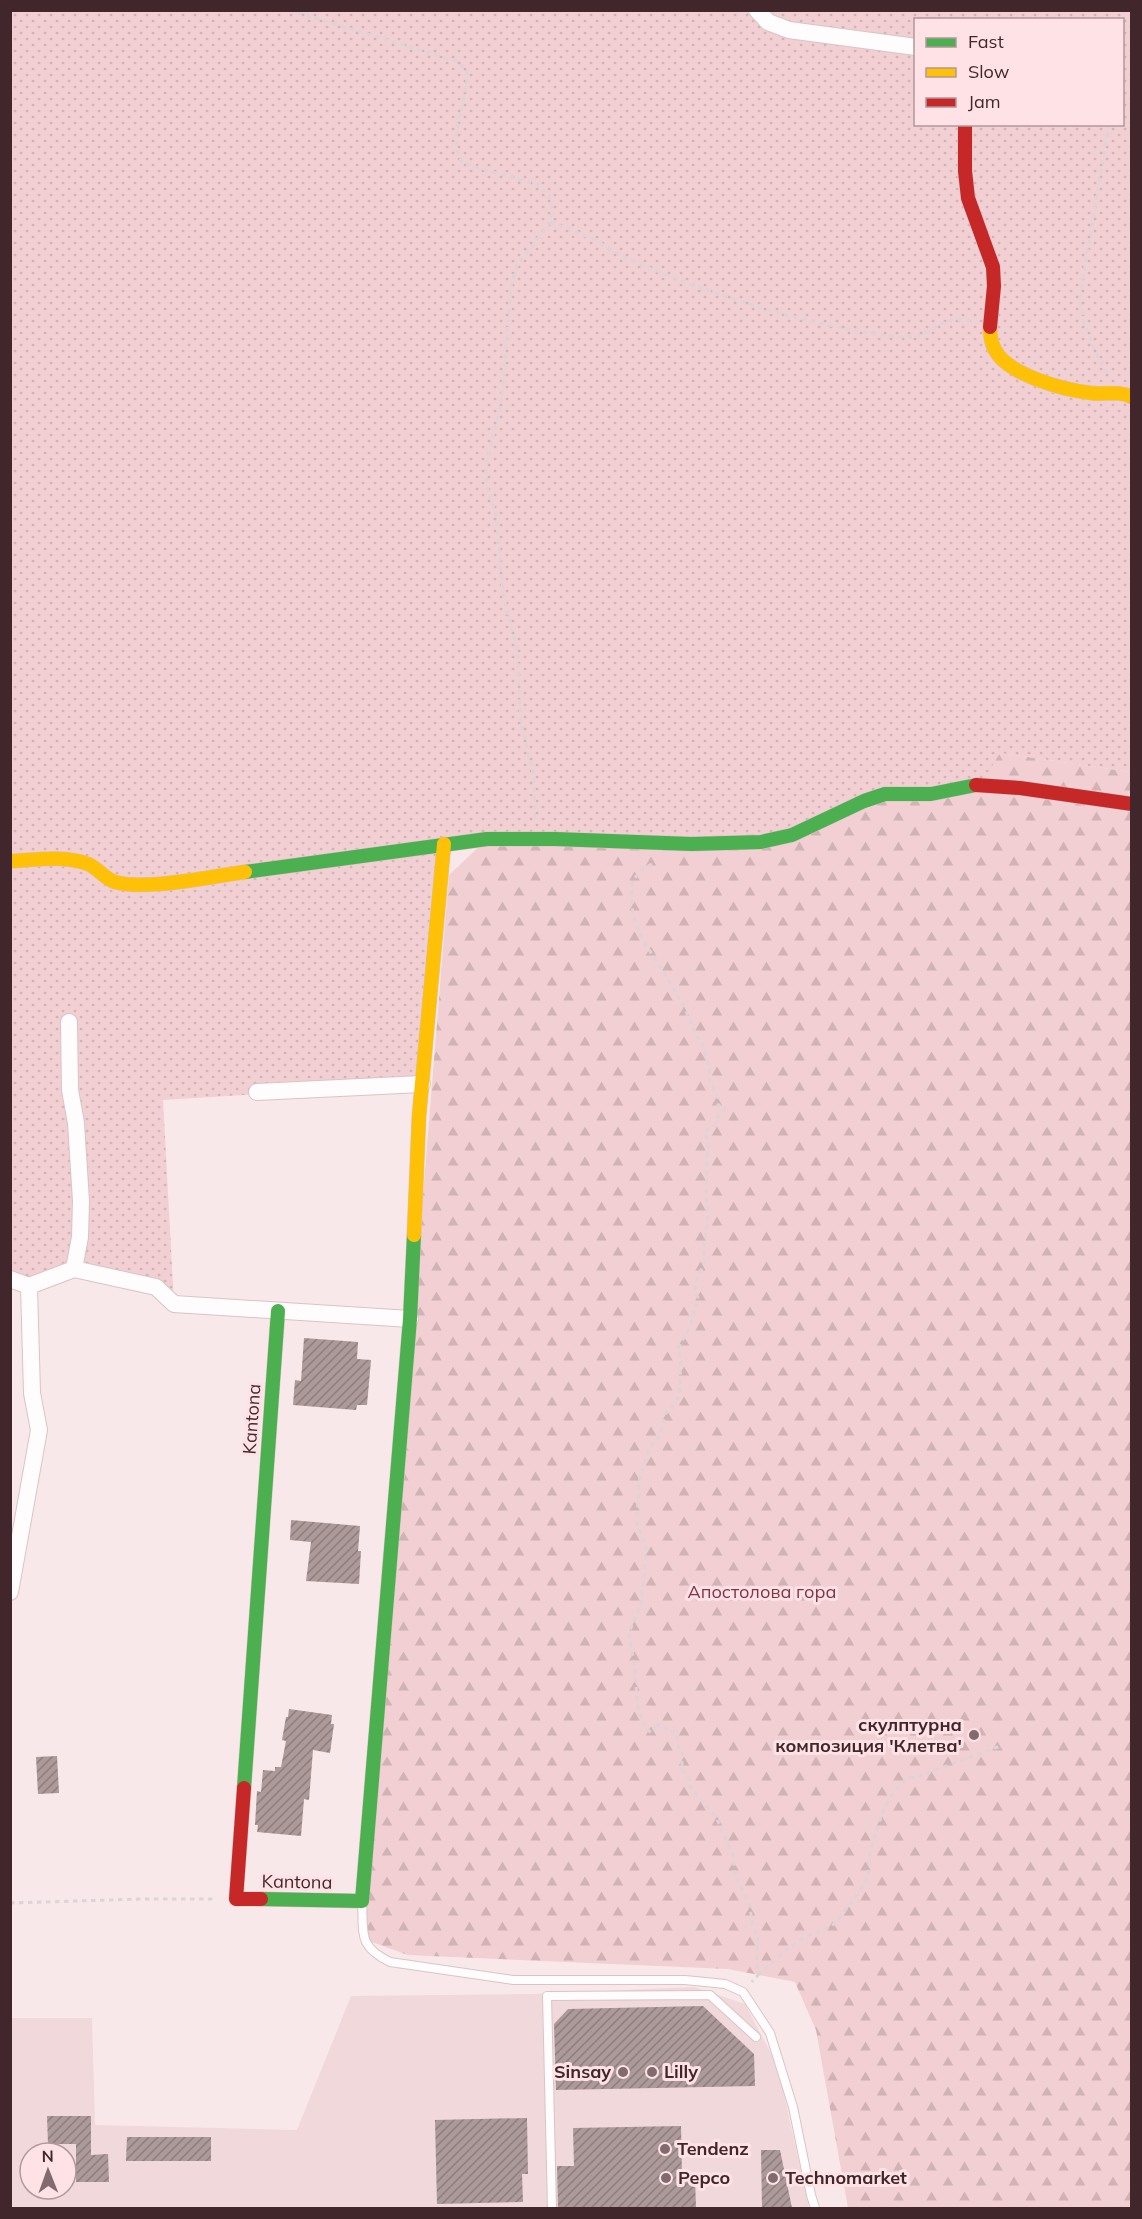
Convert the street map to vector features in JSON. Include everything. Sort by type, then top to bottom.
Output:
[{"type":"street","points":[[757,10],[768,22],[789,30],[914,47]]},
{"type":"street","points":[[965,126],[965,170],[968,199],[993,265],[995,287],[990,332],[992,346],[999,358],[1016,370],[1068,388],[1093,393],[1125,395]]},
{"type":"street","points":[[10,861],[66,858],[90,866],[114,882],[162,883],[487,839],[536,837],[602,842],[713,843],[783,840],[878,796],[896,792],[925,794],[981,784],[1131,804]]},
{"type":"street","points":[[362,1901],[410,1319],[422,1084],[444,844]]},
{"type":"street","points":[[69,1022],[70,1090],[76,1122],[81,1201],[80,1237],[74,1269]]},
{"type":"street","points":[[257,1092],[422,1084]]},
{"type":"street","points":[[10,1279],[29,1286],[74,1269],[156,1287],[174,1304],[410,1319]]},
{"type":"street","points":[[10,1592],[39,1430],[32,1393],[29,1286]]},
{"type":"street","name":"Kantona","points":[[278,1311],[236,1899],[362,1901]]},
{"type":"lane","points":[[362,1901],[364,1942],[376,1955],[390,1962],[513,1980],[685,1980],[725,1984],[743,1992],[770,2033],[793,2107],[815,2208]]},
{"type":"lane","points":[[552,2208],[547,1996],[710,1995],[756,2037]]},
{"type":"path","points":[[289,10],[456,62],[467,70],[468,85],[455,141],[456,152],[462,163],[539,185],[549,196],[552,209],[550,222],[518,266],[511,286],[501,404],[486,466],[487,487],[496,514],[503,595],[517,649],[521,723],[534,777],[536,837]]},
{"type":"path","points":[[1109,126],[1080,301],[1084,322],[1096,352],[1125,395]]},
{"type":"path","points":[[550,222],[594,240],[635,262],[736,299],[807,320],[888,336],[905,337],[920,335],[946,321],[959,318],[990,332]]},
{"type":"path","points":[[658,858],[653,864],[643,868],[634,879],[631,888],[633,916],[642,939],[686,1011],[696,1036],[702,1043],[718,1105],[725,1108],[714,1126],[705,1131],[708,1147],[706,1154],[708,1221],[704,1243],[704,1263],[695,1284],[698,1298],[690,1327],[678,1348],[681,1360],[679,1396],[673,1407],[665,1414],[660,1435],[649,1449],[639,1482],[637,1524],[646,1547],[646,1558],[641,1605],[630,1629],[629,1638],[635,1666],[637,1704],[645,1728],[652,1733],[657,1723],[659,1727],[666,1728],[668,1732],[675,1731],[682,1751],[682,1770],[691,1782],[690,1786],[716,1817],[733,1855],[735,1876],[750,1903],[753,1926],[758,1936],[756,1962],[758,1975]]},
{"type":"path","points":[[743,1992],[758,1975],[789,1949],[806,1937],[834,1924],[841,1915],[866,1879],[870,1855],[883,1810],[898,1785],[911,1777],[917,1777],[1003,1745]]},
{"type":"path","points":[[10,1903],[236,1899]]},
{"type":"shaded area","points":[[694,1987],[745,2004],[778,2067],[809,2208],[11,2208],[11,2018],[92,2018],[95,2125],[297,2130],[351,1996],[534,1994]]},
{"type":"green space","points":[[11,11],[1131,11],[1131,772],[1000,753],[981,784],[896,792],[801,833],[444,844],[422,1084],[163,1100],[174,1304],[156,1287],[74,1269],[29,1286],[11,1279]]},
{"type":"green space","name":"Апостолова гора","points":[[1000,753],[1131,772],[1131,2208],[848,2208],[816,2030],[795,1982],[728,1969],[408,1955],[369,1941],[365,1909],[449,875],[487,839]]},
{"type":"building","points":[[304,1338],[358,1342],[357,1359],[371,1360],[367,1405],[357,1405],[356,1410],[293,1405],[295,1380],[301,1381]]},
{"type":"building","points":[[291,1520],[360,1526],[359,1584],[306,1581],[311,1542],[290,1540]]},
{"type":"building","points":[[289,1709],[332,1715],[331,1724],[334,1724],[330,1753],[313,1750],[309,1800],[304,1799],[301,1836],[257,1832],[258,1825],[255,1825],[257,1791],[261,1792],[263,1770],[275,1771],[275,1767],[281,1767],[286,1741],[282,1740]]},
{"type":"building","points":[[57,1756],[59,1793],[38,1794],[36,1757]]},
{"type":"building","points":[[703,2006],[754,2054],[755,2086],[556,2090],[554,2024],[568,2009]]},
{"type":"building","points":[[47,2116],[91,2116],[91,2155],[108,2154],[109,2182],[78,2182],[78,2141],[48,2141]]},
{"type":"building","points":[[527,2118],[528,2174],[522,2174],[523,2202],[437,2204],[435,2120]]},
{"type":"building","points":[[681,2126],[682,2178],[695,2178],[696,2208],[558,2208],[557,2166],[574,2166],[573,2128]]},
{"type":"building","points":[[127,2137],[211,2137],[211,2161],[126,2161]]},
{"type":"building","points":[[761,2150],[780,2150],[792,2208],[762,2208]]},
{"type":"traffic: fast","points":[[245,872],[487,839],[692,844],[761,842],[792,835],[864,801],[885,794],[931,794],[976,785]]},
{"type":"traffic: fast","points":[[261,1899],[362,1901],[410,1319],[414,1235]]},
{"type":"traffic: fast","points":[[244,1788],[278,1311]]},
{"type":"traffic: slow","points":[[990,327],[995,350],[1002,359],[1024,374],[1066,389],[1132,397]]},
{"type":"traffic: slow","points":[[414,1235],[419,1116],[444,844]]},
{"type":"traffic: slow","points":[[10,861],[49,859],[79,861],[92,866],[111,881],[143,885],[245,872]]},
{"type":"traffic: jam","points":[[965,126],[965,171],[968,198],[993,267],[994,286],[990,327]]},
{"type":"traffic: jam","points":[[976,785],[1020,788],[1132,804]]},
{"type":"traffic: jam","points":[[244,1788],[236,1899],[261,1899]]},
{"type":"place","name":"скулптурна композиция 'Клетва'","points":[[974,1735]]},
{"type":"place","name":"Sinsay","points":[[623,2072]]},
{"type":"place","name":"Lilly","points":[[652,2072]]},
{"type":"place","name":"Tendenz","points":[[665,2149]]},
{"type":"place","name":"Pepco","points":[[666,2178]]},
{"type":"place","name":"Technomarket","points":[[773,2178]]}]
